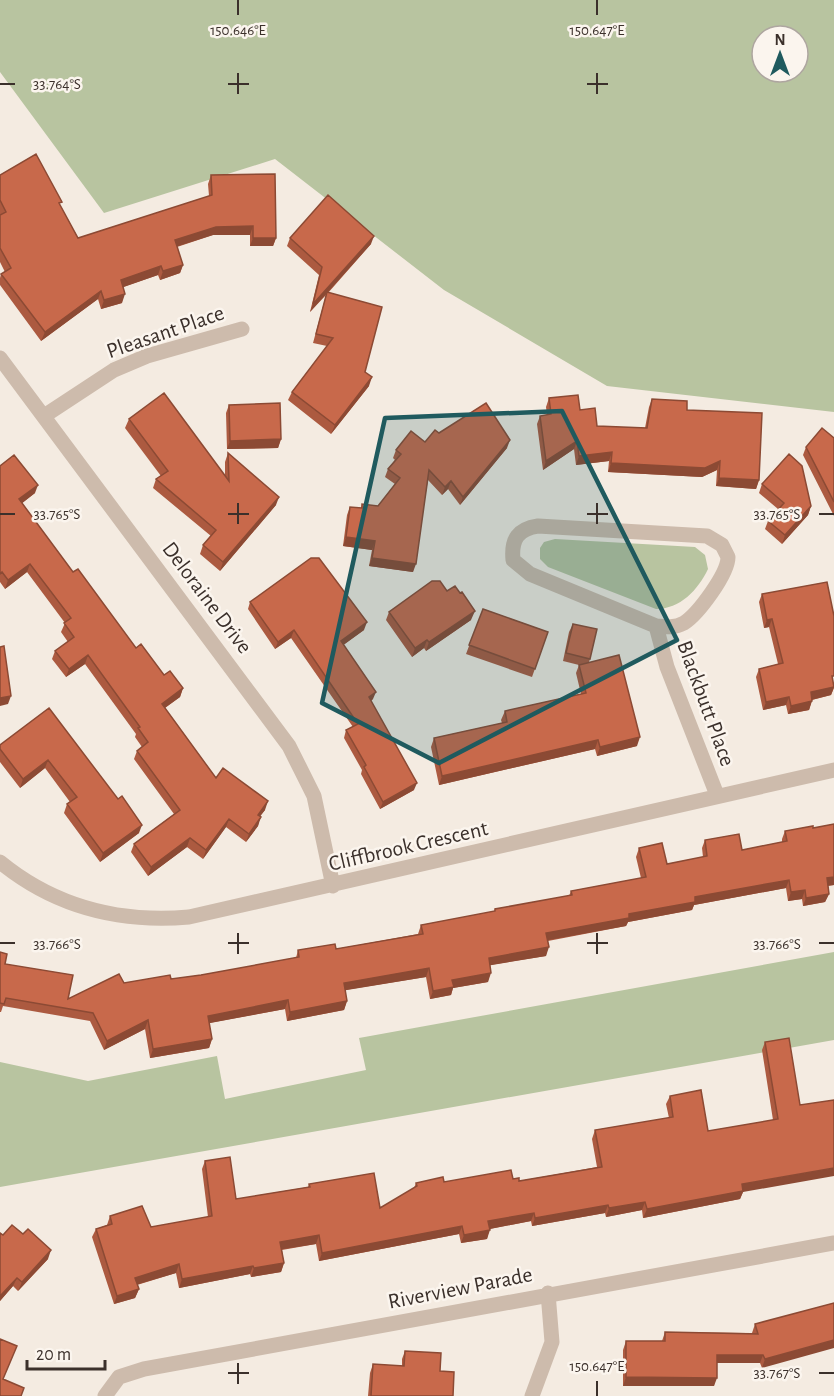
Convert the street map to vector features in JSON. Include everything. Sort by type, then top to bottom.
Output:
[{"type":"street","name":"Pleasant Place","points":[[44,416],[98,378],[130,362],[242,329]]},
{"type":"street","name":"Deloraine Drive","points":[[0,358],[293,752],[314,796],[333,886]]},
{"type":"street","name":"Blackbutt Place","points":[[538,526],[707,536],[717,540],[728,557],[721,579],[686,621],[673,627],[656,626],[530,574],[513,560],[515,537],[520,532],[538,526]]},
{"type":"street","name":"Blackbutt Place","points":[[656,626],[668,668],[717,795]]},
{"type":"street","name":"Cliffbrook Crescent","points":[[0,862],[18,877],[68,902],[121,917],[149,919],[189,917],[834,770]]},
{"type":"street","name":"Riverview Parade","points":[[105,1396],[119,1377],[130,1372],[548,1293],[834,1243]]},
{"type":"street","points":[[532,1396],[552,1342],[548,1293]]},
{"type":"highlighted area","points":[[562,411],[677,640],[439,763],[322,703],[385,418]]},
{"type":"green space","points":[[0,0],[834,0],[834,412],[607,386],[444,290],[275,159],[104,213],[0,72]]},
{"type":"green space","points":[[555,539],[695,547],[705,555],[708,569],[699,584],[687,597],[673,606],[656,609],[548,567],[540,559],[540,548],[544,542]]},
{"type":"green space","points":[[834,952],[834,1040],[0,1187],[0,1062],[88,1081],[217,1056],[225,1099],[366,1070],[359,1038]]},
{"type":"building","points":[[36,154],[78,238],[212,195],[211,175],[275,174],[276,238],[253,238],[253,226],[216,227],[175,240],[183,265],[163,271],[161,266],[121,280],[125,294],[104,300],[101,291],[45,332],[1,274],[11,268],[0,248],[0,215],[6,212],[0,200],[0,175]]},
{"type":"building","points":[[328,195],[374,236],[313,304],[322,267],[290,238]]},
{"type":"building","points":[[327,292],[382,307],[365,372],[372,377],[335,425],[292,392],[333,338],[316,334]]},
{"type":"building","points":[[164,393],[229,481],[228,453],[279,497],[223,562],[203,545],[216,530],[156,479],[168,471],[129,419]]},
{"type":"building","points":[[578,395],[580,410],[595,408],[597,426],[647,428],[652,399],[687,401],[687,410],[762,413],[759,480],[719,478],[720,461],[705,468],[611,463],[612,452],[579,456],[577,441],[546,461],[540,416],[551,414],[549,398]]},
{"type":"building","points":[[280,403],[281,439],[230,441],[229,405]]},
{"type":"building","points":[[486,403],[510,440],[463,497],[451,481],[445,487],[429,470],[416,564],[372,558],[375,541],[346,537],[350,507],[362,508],[362,504],[378,506],[400,478],[388,469],[401,454],[396,450],[411,431],[425,442],[435,430],[439,433]]},
{"type":"building","points":[[822,428],[834,438],[834,502],[806,447]]},
{"type":"building","points":[[789,454],[802,466],[811,506],[785,535],[768,521],[784,503],[762,484]]},
{"type":"building","points":[[14,455],[38,485],[19,499],[73,572],[78,569],[136,648],[141,644],[164,675],[170,671],[183,688],[162,704],[216,778],[223,768],[268,801],[258,815],[261,817],[249,834],[229,819],[206,850],[190,838],[151,867],[134,844],[180,810],[137,751],[148,742],[138,728],[140,727],[88,655],[69,669],[55,651],[74,637],[64,623],[71,618],[30,564],[8,580],[2,572],[0,574],[0,466]]},
{"type":"building","points":[[311,558],[319,558],[367,622],[341,641],[376,692],[369,697],[417,783],[383,802],[346,730],[358,724],[294,630],[278,642],[250,602]]},
{"type":"building","points":[[432,581],[440,581],[447,591],[455,586],[475,611],[429,642],[427,640],[415,648],[389,612]]},
{"type":"building","points":[[827,582],[834,616],[834,676],[832,676],[834,687],[811,692],[812,701],[791,706],[789,697],[766,702],[759,669],[783,663],[772,619],[767,620],[762,594]]},
{"type":"building","points":[[483,609],[548,632],[535,669],[469,645]]},
{"type":"building","points":[[573,624],[597,629],[590,659],[566,653]]},
{"type":"building","points":[[4,646],[11,696],[0,698],[0,647]]},
{"type":"building","points":[[619,655],[640,737],[600,747],[598,740],[442,776],[434,738],[507,722],[505,711],[586,693],[579,665]]},
{"type":"building","points":[[49,708],[118,799],[122,796],[142,825],[103,853],[67,804],[77,797],[48,760],[23,779],[0,749],[0,745]]},
{"type":"building","points":[[834,824],[834,877],[827,878],[829,894],[806,898],[805,890],[791,892],[789,880],[695,897],[695,902],[629,914],[629,918],[546,933],[549,947],[489,958],[491,973],[452,980],[454,987],[433,991],[429,968],[344,983],[347,1001],[290,1012],[288,1000],[208,1016],[212,1039],[153,1049],[148,1020],[107,1041],[93,1013],[6,998],[4,1004],[0,1003],[0,952],[7,954],[5,964],[73,975],[68,999],[119,974],[124,983],[170,975],[171,979],[299,957],[298,950],[335,944],[336,949],[423,934],[421,925],[572,895],[571,891],[646,877],[639,848],[662,843],[667,864],[707,856],[705,840],[739,834],[742,850],[787,841],[785,831]]},
{"type":"building","points":[[789,1038],[800,1105],[834,1100],[834,1168],[742,1184],[743,1191],[647,1209],[645,1202],[609,1208],[608,1205],[535,1218],[534,1213],[488,1221],[490,1230],[464,1235],[462,1226],[322,1253],[319,1235],[280,1242],[284,1263],[254,1268],[253,1266],[182,1279],[179,1264],[135,1278],[139,1289],[117,1296],[96,1229],[112,1224],[110,1216],[142,1206],[151,1227],[212,1216],[205,1161],[230,1157],[236,1199],[310,1187],[309,1184],[374,1173],[380,1208],[417,1186],[416,1183],[443,1177],[444,1182],[511,1170],[513,1179],[519,1178],[519,1181],[602,1167],[595,1130],[673,1117],[670,1096],[701,1090],[708,1131],[778,1119],[765,1042]]},
{"type":"building","points":[[12,1225],[23,1234],[28,1229],[51,1250],[22,1282],[17,1278],[0,1296],[0,1233],[3,1235]]},
{"type":"building","points":[[834,1303],[834,1340],[765,1359],[763,1355],[717,1355],[717,1378],[626,1377],[626,1341],[665,1341],[665,1332],[758,1334],[755,1324]]},
{"type":"building","points":[[0,1339],[17,1346],[3,1379],[24,1388],[21,1396],[0,1396]]},
{"type":"building","points":[[405,1351],[441,1353],[440,1371],[454,1372],[453,1396],[371,1396],[373,1364],[404,1366]]}]
